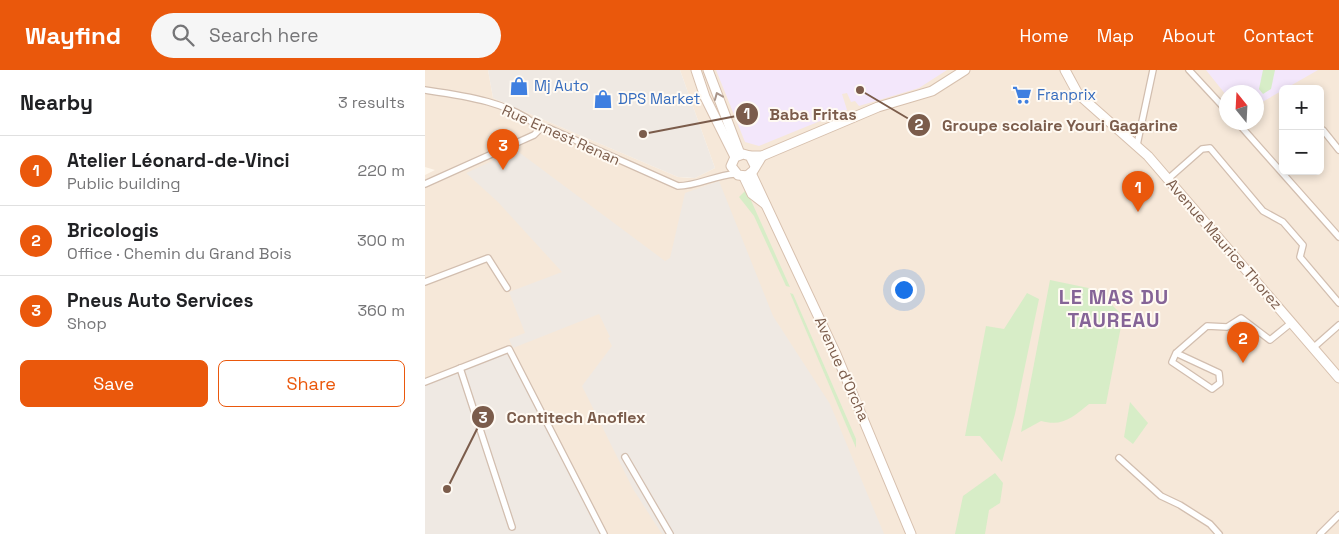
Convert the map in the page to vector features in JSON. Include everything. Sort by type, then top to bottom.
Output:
[{"type":"street","name":"Avenue d'Orcha","points":[[696,70],[705,97],[742,167]]},
{"type":"street","name":"Avenue d'Orcha","points":[[708,70],[752,194],[767,206],[843,371],[911,534]]},
{"type":"street","name":"Rue Ernest Renan","points":[[425,90],[471,97],[502,107],[525,117],[540,128],[548,128],[677,186],[696,185],[723,175],[878,107],[932,91],[965,70]]},
{"type":"street","name":"Avenue Maurice Thorez","points":[[1065,70],[1078,94],[1137,145],[1339,378]]},
{"type":"street","points":[[1137,145],[1153,70]]},
{"type":"street","points":[[1189,70],[1219,102]]},
{"type":"street","points":[[425,184],[534,135],[540,128]]},
{"type":"street","points":[[1244,130],[1339,237]]},
{"type":"street","points":[[1324,134],[1339,150]]},
{"type":"street","points":[[1168,179],[1202,149],[1209,148],[1263,211],[1283,222],[1303,245],[1300,258],[1339,303]]},
{"type":"street","name":"Rue Ernest Renan","points":[[742,167],[750,156],[763,156]]},
{"type":"street","points":[[425,282],[488,258],[507,288]]},
{"type":"street","points":[[1176,353],[1219,373],[1220,383],[1212,389],[1172,362],[1176,353],[1207,326],[1227,327],[1241,318],[1270,340],[1291,323]]},
{"type":"street","points":[[1313,348],[1339,325]]},
{"type":"street","points":[[425,382],[509,349],[603,534]]},
{"type":"street","points":[[461,368],[512,527]]},
{"type":"street","points":[[625,458],[670,534]]},
{"type":"street","points":[[1119,458],[1161,496],[1180,505],[1210,524],[1219,534]]},
{"type":"street","points":[[1320,534],[1339,515]]},
{"type":"shaded area","points":[[425,70],[488,70],[493,98],[678,177],[695,178],[715,168],[680,70],[1339,70],[1339,534],[602,534],[425,382],[425,175],[435,170],[425,167]]},
{"type":"shaded area","points":[[488,70],[680,70],[715,168],[695,178],[678,177],[493,98]]},
{"type":"shaded area","points":[[716,70],[947,70],[919,88],[859,106],[855,101],[851,102],[847,93],[842,94],[847,110],[759,146],[745,142]]},
{"type":"shaded area","points":[[1206,70],[1318,70],[1292,85],[1279,85],[1279,92],[1264,101],[1264,85],[1219,86]]},
{"type":"shaded area","points":[[516,150],[665,261],[670,258],[685,193],[719,181],[773,316],[830,404],[884,534],[663,534],[660,531],[633,489],[582,386],[612,346],[608,338],[610,337],[599,314],[513,348],[509,339],[525,333],[509,292],[562,272],[498,202],[466,173]]},
{"type":"shaded area","points":[[510,350],[602,534],[425,534],[425,382]]},
{"type":"green space","points":[[1263,70],[1275,70],[1271,89],[1264,93],[1264,85],[1260,85]]},
{"type":"green space","points":[[745,191],[790,287],[786,286],[754,216],[739,197]]},
{"type":"green space","points":[[1050,280],[1103,291],[1108,301],[1123,316],[1106,404],[1089,404],[1067,420],[1056,423],[1041,421],[1021,432]]},
{"type":"green space","points":[[790,293],[793,294],[856,439],[856,448]]},
{"type":"green space","points":[[1027,293],[1039,299],[1015,414],[1002,462],[980,436],[965,436],[986,326],[1004,329]]},
{"type":"green space","points":[[1130,402],[1148,423],[1133,444],[1124,437]]},
{"type":"green space","points":[[995,473],[1003,483],[1000,503],[989,510],[985,534],[955,534],[963,496]]},
{"type":"place","name":"Mj Auto","points":[[519,86]]},
{"type":"place","name":"Groupe scolaire Youri Gagarine","points":[[860,90]]},
{"type":"place","name":"Franprix","points":[[1022,95]]},
{"type":"place","name":"DPS Market","points":[[603,99]]},
{"type":"place","name":"Baba Fritas","points":[[643,134]]},
{"type":"place","name":"Pneus Auto Services","points":[[503,170]]},
{"type":"place","name":"Atelier Léonard-de-Vinci","points":[[1138,212]]},
{"type":"place","name":"Bricologis","points":[[1243,363]]},
{"type":"place","name":"Contitech Anoflex","points":[[447,489]]},
{"type":"district","name":"LE MAS DU TAUREAU","points":[[1114,308]]}]
